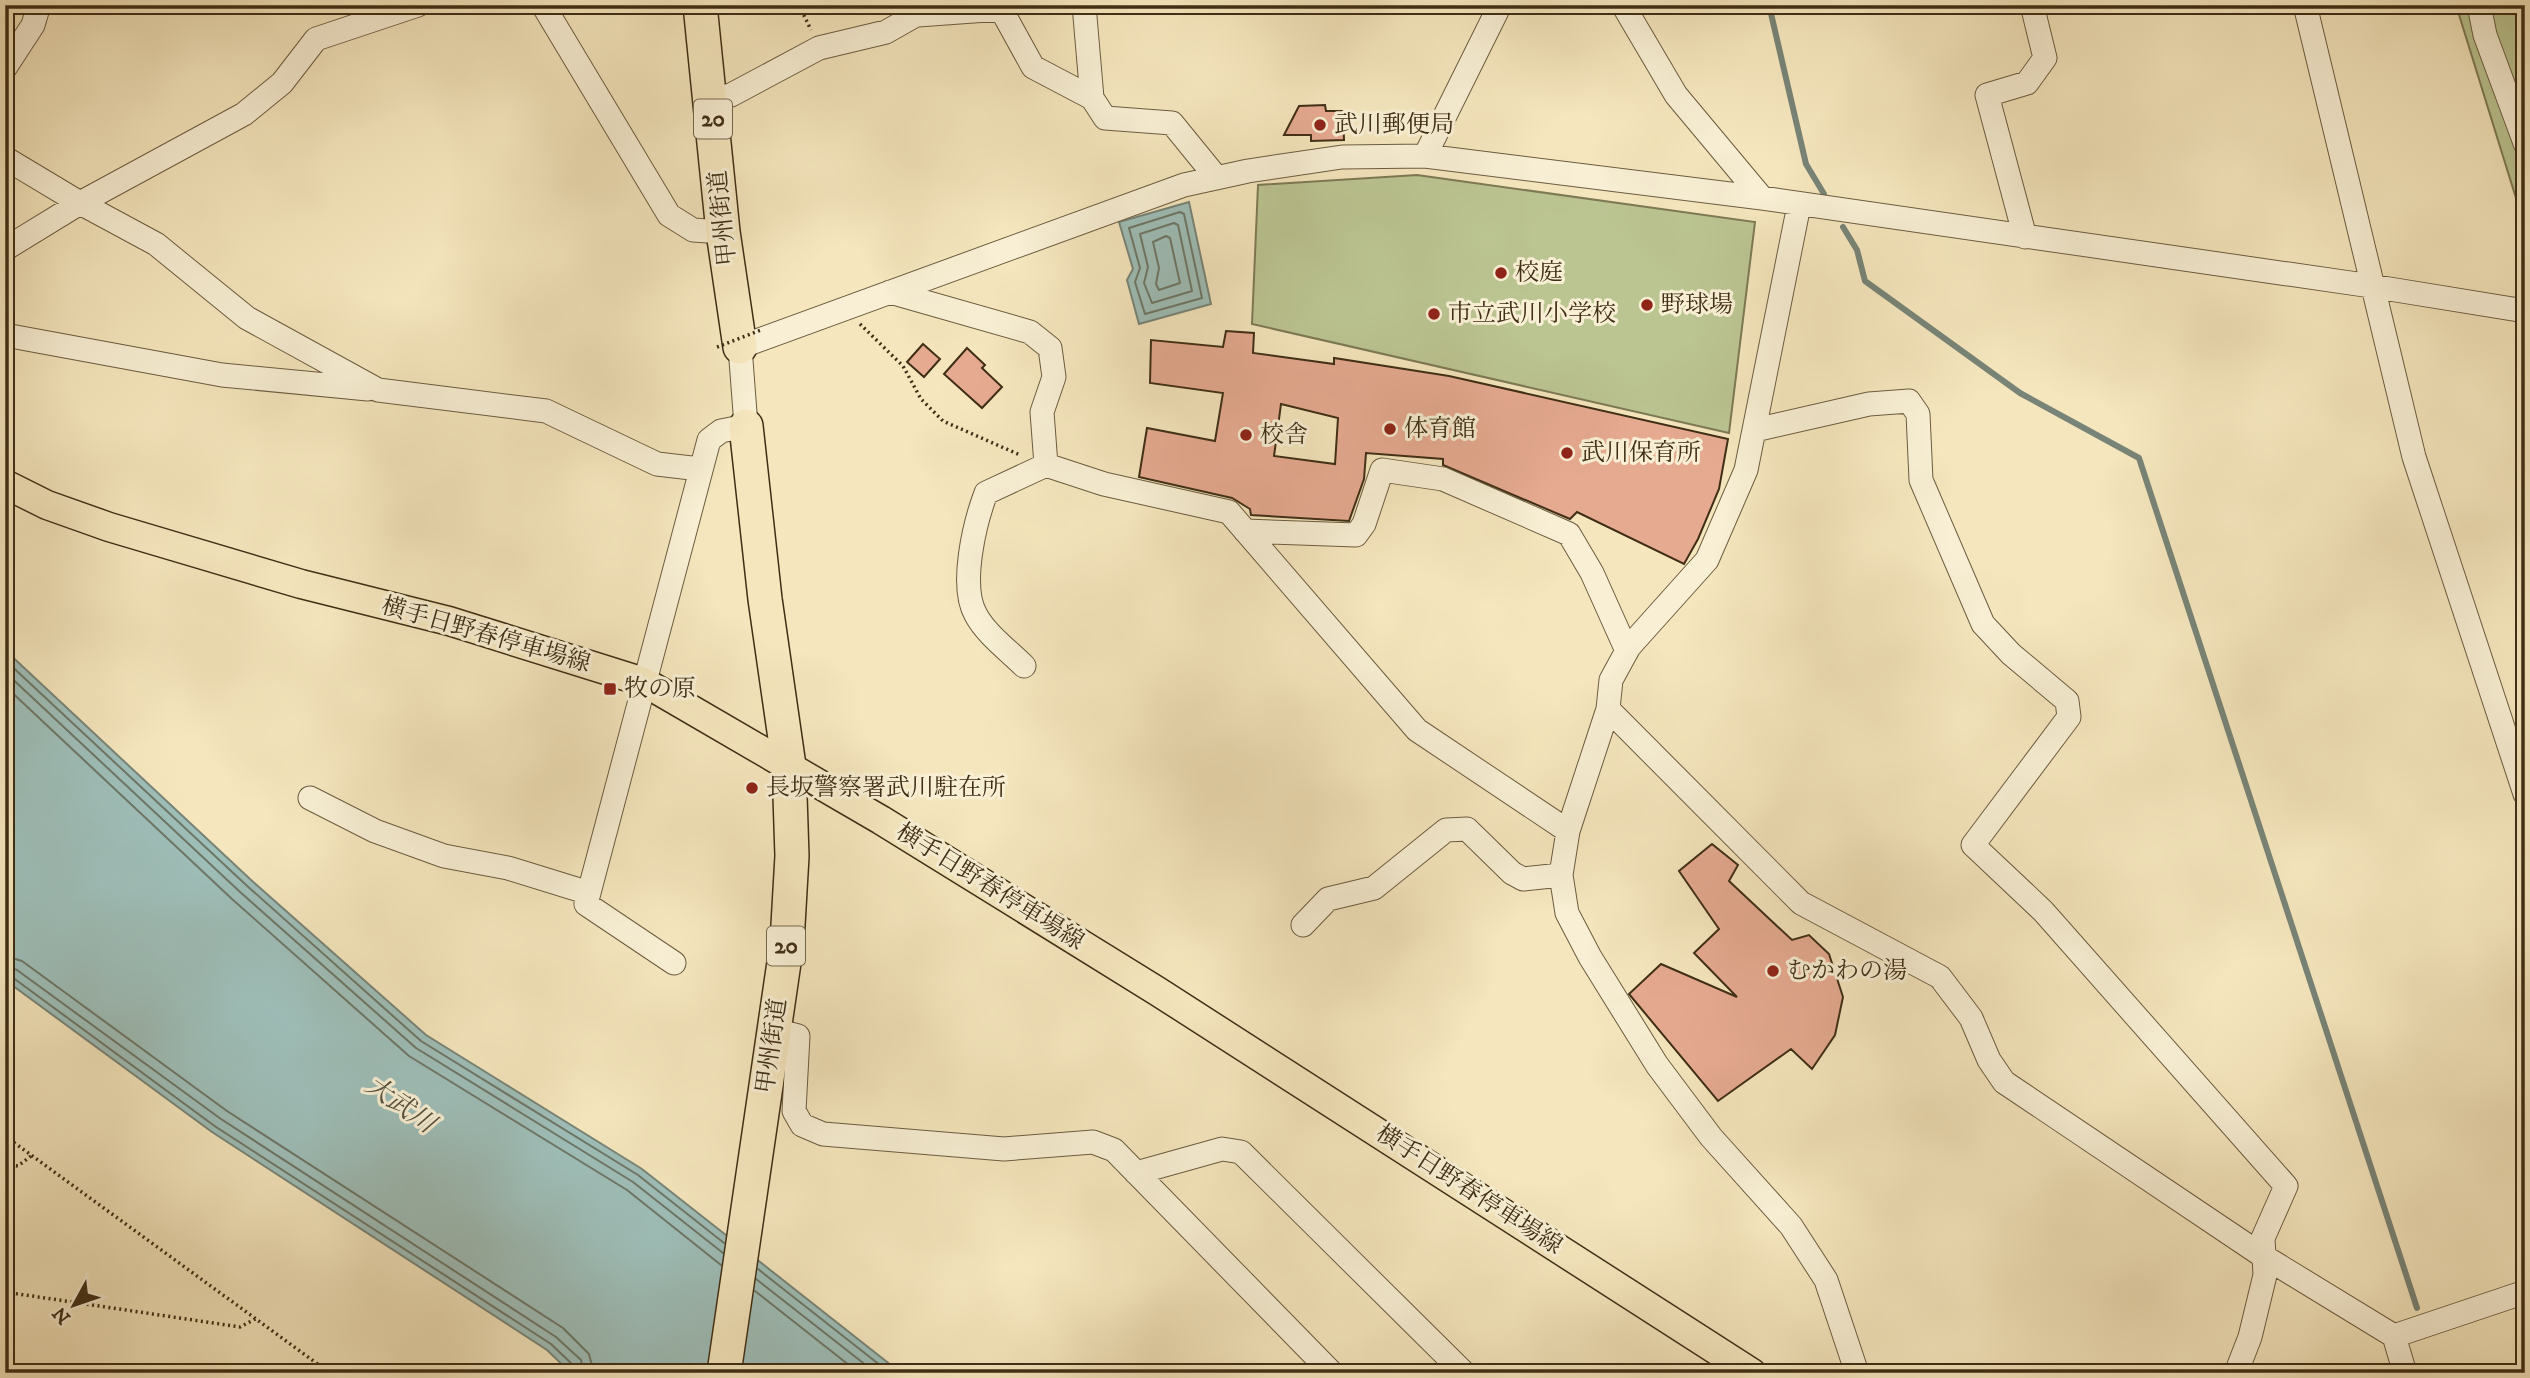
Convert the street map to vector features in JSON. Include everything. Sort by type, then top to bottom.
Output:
[{"type":"highway","name":"甲州街道","points":[[700,5],[723,232],[739,341]]},
{"type":"highway","name":"甲州街道","points":[[724,1373],[787,942],[792,856],[789,766],[765,599],[746,426]]},
{"type":"main road","name":"横手日野春停車場線","points":[[5,484],[47,505],[108,527],[302,584],[449,621],[644,682],[789,766],[1157,991],[1752,1373]]},
{"type":"street","points":[[5,68],[33,26],[38,5]]},
{"type":"street","points":[[5,249],[80,203],[244,114],[282,83],[316,39],[418,5]]},
{"type":"street","points":[[543,5],[668,215],[693,230],[723,232]]},
{"type":"street","points":[[1084,5],[1092,98],[1105,118],[1172,123],[1216,177]]},
{"type":"street","points":[[1425,156],[1500,5]]},
{"type":"street","points":[[1623,5],[1676,95],[1762,198]]},
{"type":"street","points":[[2025,237],[1987,95],[2027,82],[2045,58],[2032,5]]},
{"type":"street","points":[[2305,5],[2414,457],[2525,794]]},
{"type":"street","points":[[2479,5],[2486,35],[2525,143]]},
{"type":"street","points":[[711,100],[731,95],[819,48],[886,32],[925,10],[1001,9],[1033,67],[1092,98]]},
{"type":"street","points":[[674,963],[586,904],[709,440],[721,431],[746,426],[739,341],[848,310],[890,292],[1184,185],[1216,177],[1342,157],[1425,156],[1762,198],[2371,286],[2525,311]]},
{"type":"street","points":[[5,158],[156,244],[247,318],[378,390]]},
{"type":"street","points":[[1799,205],[1746,470],[1707,560],[1627,651],[1611,680],[1608,709],[1568,831],[1561,875],[1567,913],[1590,957],[1657,1065],[1711,1137],[1791,1226],[1820,1269],[1857,1373]]},
{"type":"street","points":[[890,292],[1030,332],[1050,348],[1054,377],[1042,412],[1046,466],[1104,484],[1228,512],[1417,730],[1568,831]]},
{"type":"street","points":[[5,335],[222,375],[378,390],[546,411],[657,464],[701,469]]},
{"type":"street","points":[[1755,430],[1869,404],[1909,401],[1918,414],[1920,480],[1983,624],[2011,654],[2067,701],[2069,717],[1973,845],[2043,911],[2286,1185],[2263,1238],[2265,1275],[2250,1337],[2236,1373]]},
{"type":"street","points":[[1024,666],[976,615],[969,593],[975,521],[986,493],[1044,466]]},
{"type":"street","points":[[1245,531],[1356,535],[1364,524],[1382,470],[1443,479],[1569,534],[1592,573],[1627,651]]},
{"type":"street","points":[[1608,709],[1801,903],[1940,977],[1971,1018],[1989,1060],[2004,1082],[2263,1256],[2394,1336],[2405,1373]]},
{"type":"street","points":[[310,798],[375,831],[444,856],[508,868],[589,893]]},
{"type":"street","points":[[1303,925],[1328,899],[1374,888],[1446,830],[1468,829],[1512,873],[1522,879],[1561,875]]},
{"type":"street","points":[[774,1030],[798,1036],[794,1111],[802,1125],[823,1133],[1004,1149],[1093,1142],[1114,1150],[1332,1373]]},
{"type":"street","points":[[1136,1173],[1222,1149],[1241,1152],[1464,1373]]},
{"type":"street","points":[[2394,1336],[2525,1292]]},
{"type":"path","points":[[799,5],[819,48]]},
{"type":"path","points":[[848,310],[904,366],[921,399],[943,421],[1044,466]]},
{"type":"path","points":[[5,1136],[330,1373]]},
{"type":"path","points":[[5,1164],[18,1166],[32,1156]]},
{"type":"path","points":[[5,1292],[240,1327],[257,1318]]},
{"type":"green space","points":[[2456,5],[2525,5],[2525,227]]},
{"type":"green space","name":"校庭","points":[[1417,175],[1755,222],[1729,433],[1252,324],[1258,185]]},
{"type":"water","points":[[1189,202],[1211,304],[1139,324],[1127,280],[1133,269],[1119,222]]},
{"type":"water","name":"大武川","points":[[5,650],[250,879],[426,1035],[642,1169],[901,1373],[571,1373],[547,1350],[212,1132],[5,980]]},
{"type":"building","points":[[1325,105],[1326,111],[1343,111],[1344,140],[1311,141],[1311,135],[1284,135],[1299,106]]},
{"type":"building","points":[[1226,331],[1254,333],[1253,353],[1334,364],[1334,358],[1449,376],[1728,439],[1719,489],[1698,539],[1684,564],[1577,512],[1570,519],[1443,465],[1443,459],[1366,453],[1364,479],[1349,521],[1251,515],[1250,509],[1232,498],[1139,477],[1147,428],[1215,441],[1223,393],[1150,383],[1151,340],[1223,347]],"holes":[[[1281,404],[1338,418],[1335,464],[1274,456]]]},
{"type":"building","points":[[923,344],[940,359],[924,377],[907,362]]},
{"type":"building","points":[[967,348],[985,365],[982,368],[1002,387],[982,408],[944,374]]},
{"type":"building","name":"むかわの湯","points":[[1712,844],[1738,865],[1729,881],[1792,940],[1809,935],[1829,954],[1843,997],[1835,1035],[1812,1069],[1791,1049],[1718,1101],[1629,994],[1661,964],[1737,997],[1694,953],[1719,929],[1679,871]]},
{"type":"waterway","points":[[1769,5],[1806,164],[1824,194]]},
{"type":"waterway","points":[[1843,227],[1857,250],[1865,281],[2020,393],[2139,458],[2417,1308]]},
{"type":"place","name":"武川郵便局","points":[[1320,125]]},
{"type":"place","name":"校庭","points":[[1501,273]]},
{"type":"place","name":"野球場","points":[[1647,305]]},
{"type":"place","name":"市立武川小学校","points":[[1434,314]]},
{"type":"place","name":"体育館","points":[[1390,429]]},
{"type":"place","name":"校舎","points":[[1246,435]]},
{"type":"place","name":"武川保育所","points":[[1567,453]]},
{"type":"place","name":"牧の原","points":[[610,689]]},
{"type":"place","name":"長坂警察署武川駐在所","points":[[752,788]]},
{"type":"place","name":"むかわの湯","points":[[1773,971]]}]
